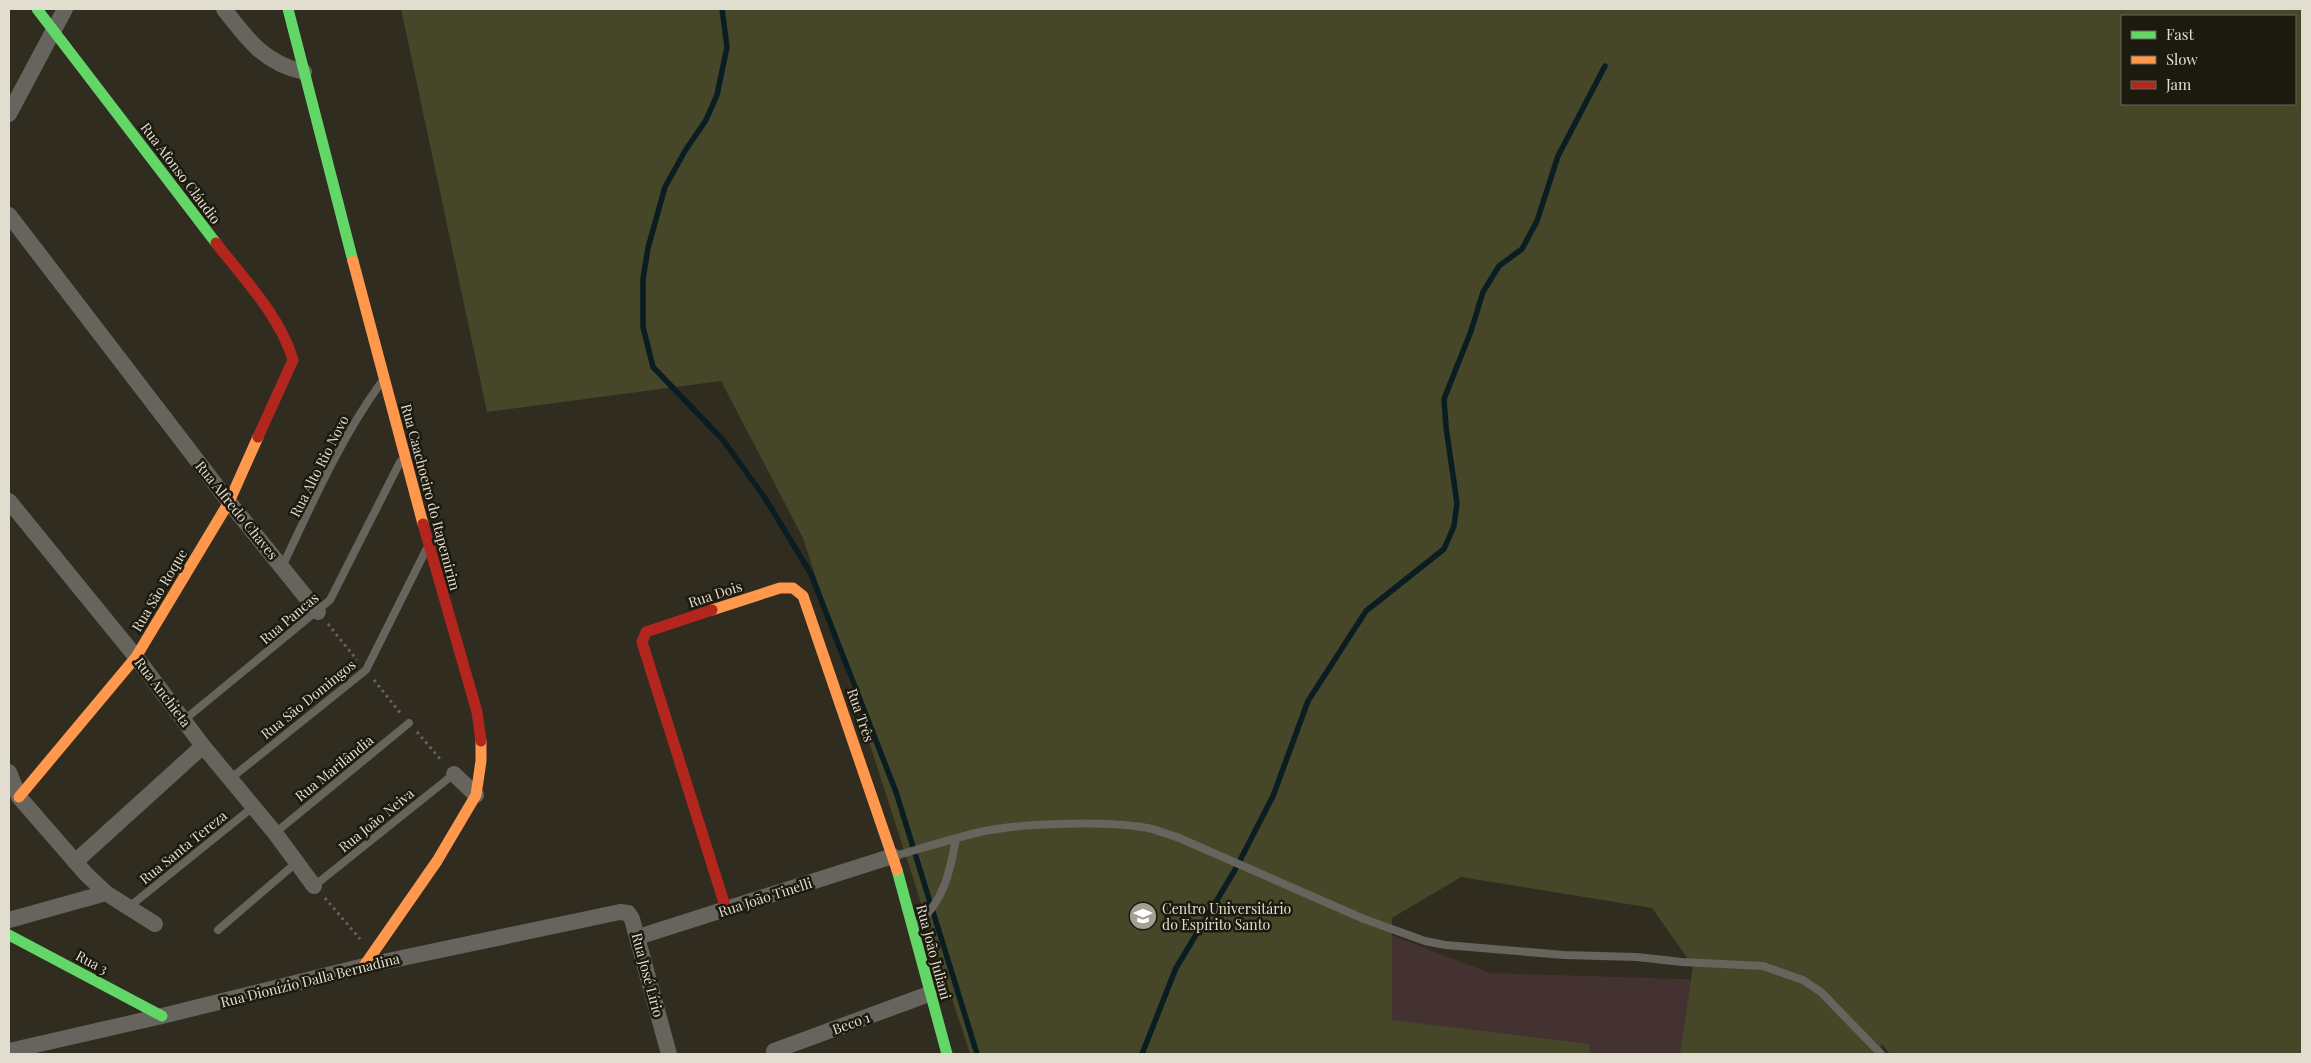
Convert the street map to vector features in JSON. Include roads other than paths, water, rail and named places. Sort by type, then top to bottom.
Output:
[{"type":"street","name":"Rua Afonso Cláudio","points":[[37,9],[264,306],[287,340],[293,360]]},
{"type":"street","points":[[9,114],[65,9]]},
{"type":"street","points":[[224,9],[270,60],[286,68],[304,72]]},
{"type":"street","name":"Rua Caachoeiro do Itapemirim","points":[[288,9],[403,455],[477,712],[481,737],[481,761],[476,795],[437,861],[369,960]]},
{"type":"street","name":"Rua Alfredo Chaves","points":[[9,215],[229,502],[318,612]]},
{"type":"street","name":"Rua São Roque","points":[[17,800],[136,657],[229,502],[293,360]]},
{"type":"street","name":"Rua Anchieta","points":[[9,501],[136,657],[203,746],[275,833],[314,886]]},
{"type":"street","name":"Rua Dois","points":[[726,909],[642,642],[646,632],[780,588],[794,588]]},
{"type":"street","name":"Rua Três","points":[[794,588],[803,594],[807,604],[893,856]]},
{"type":"street","points":[[75,862],[203,746]]},
{"type":"street","points":[[9,772],[17,800],[75,862],[106,893],[155,924]]},
{"type":"street","points":[[454,774],[476,795]]},
{"type":"street","name":"Rua João Tinelli","points":[[638,938],[893,856]]},
{"type":"street","name":"Rua João Juliani","points":[[893,856],[929,994],[947,1054]]},
{"type":"street","points":[[9,920],[106,893]]},
{"type":"street","name":"Rua Dionízio Dalla Bernadina","points":[[9,1051],[65,1046],[162,1016],[369,960],[612,913]]},
{"type":"street","name":"Rua José Lírio","points":[[612,913],[628,913],[638,938],[669,1054]]},
{"type":"street","name":"Rua 3","points":[[9,935],[162,1016]]},
{"type":"street","name":"Beco 1","points":[[774,1051],[929,994]]},
{"type":"lane","name":"Rua Alto Rio Novo","points":[[282,567],[330,465],[366,403],[384,379]]},
{"type":"lane","name":"Rua Pancas","points":[[184,720],[318,612],[336,592],[403,455]]},
{"type":"lane","name":"Rua São Domingos","points":[[230,779],[366,670],[428,546]]},
{"type":"lane","name":"Rua Marilândia","points":[[275,833],[409,723]]},
{"type":"lane","name":"Rua João Neiva","points":[[314,886],[454,774]]},
{"type":"lane","name":"Rua Santa Tereza","points":[[129,907],[253,807]]},
{"type":"lane","points":[[893,856],[1001,829],[1039,826],[1118,826],[1152,829],[1364,919],[1425,941],[1445,945],[1555,954],[1637,957],[1682,962],[1763,966],[1803,980],[1821,992],[1881,1054]]},
{"type":"lane","points":[[912,930],[929,913],[943,892],[956,839]]},
{"type":"lane","points":[[218,930],[297,862]]},
{"type":"waterway","points":[[722,9],[727,47],[717,95],[706,120],[685,151],[665,187],[648,248],[643,279],[643,327],[653,367],[723,440],[765,498],[811,574],[896,792],[977,1054]]},
{"type":"waterway","points":[[1142,1054],[1176,968],[1235,870],[1273,796],[1308,701],[1366,611],[1444,549],[1454,526],[1457,503],[1444,399],[1471,331],[1483,292],[1499,266],[1522,249],[1537,221],[1558,156],[1605,66]]},
{"type":"place","name":"Centro Universitário do Espírito Santo","points":[[1143,916]]}]
